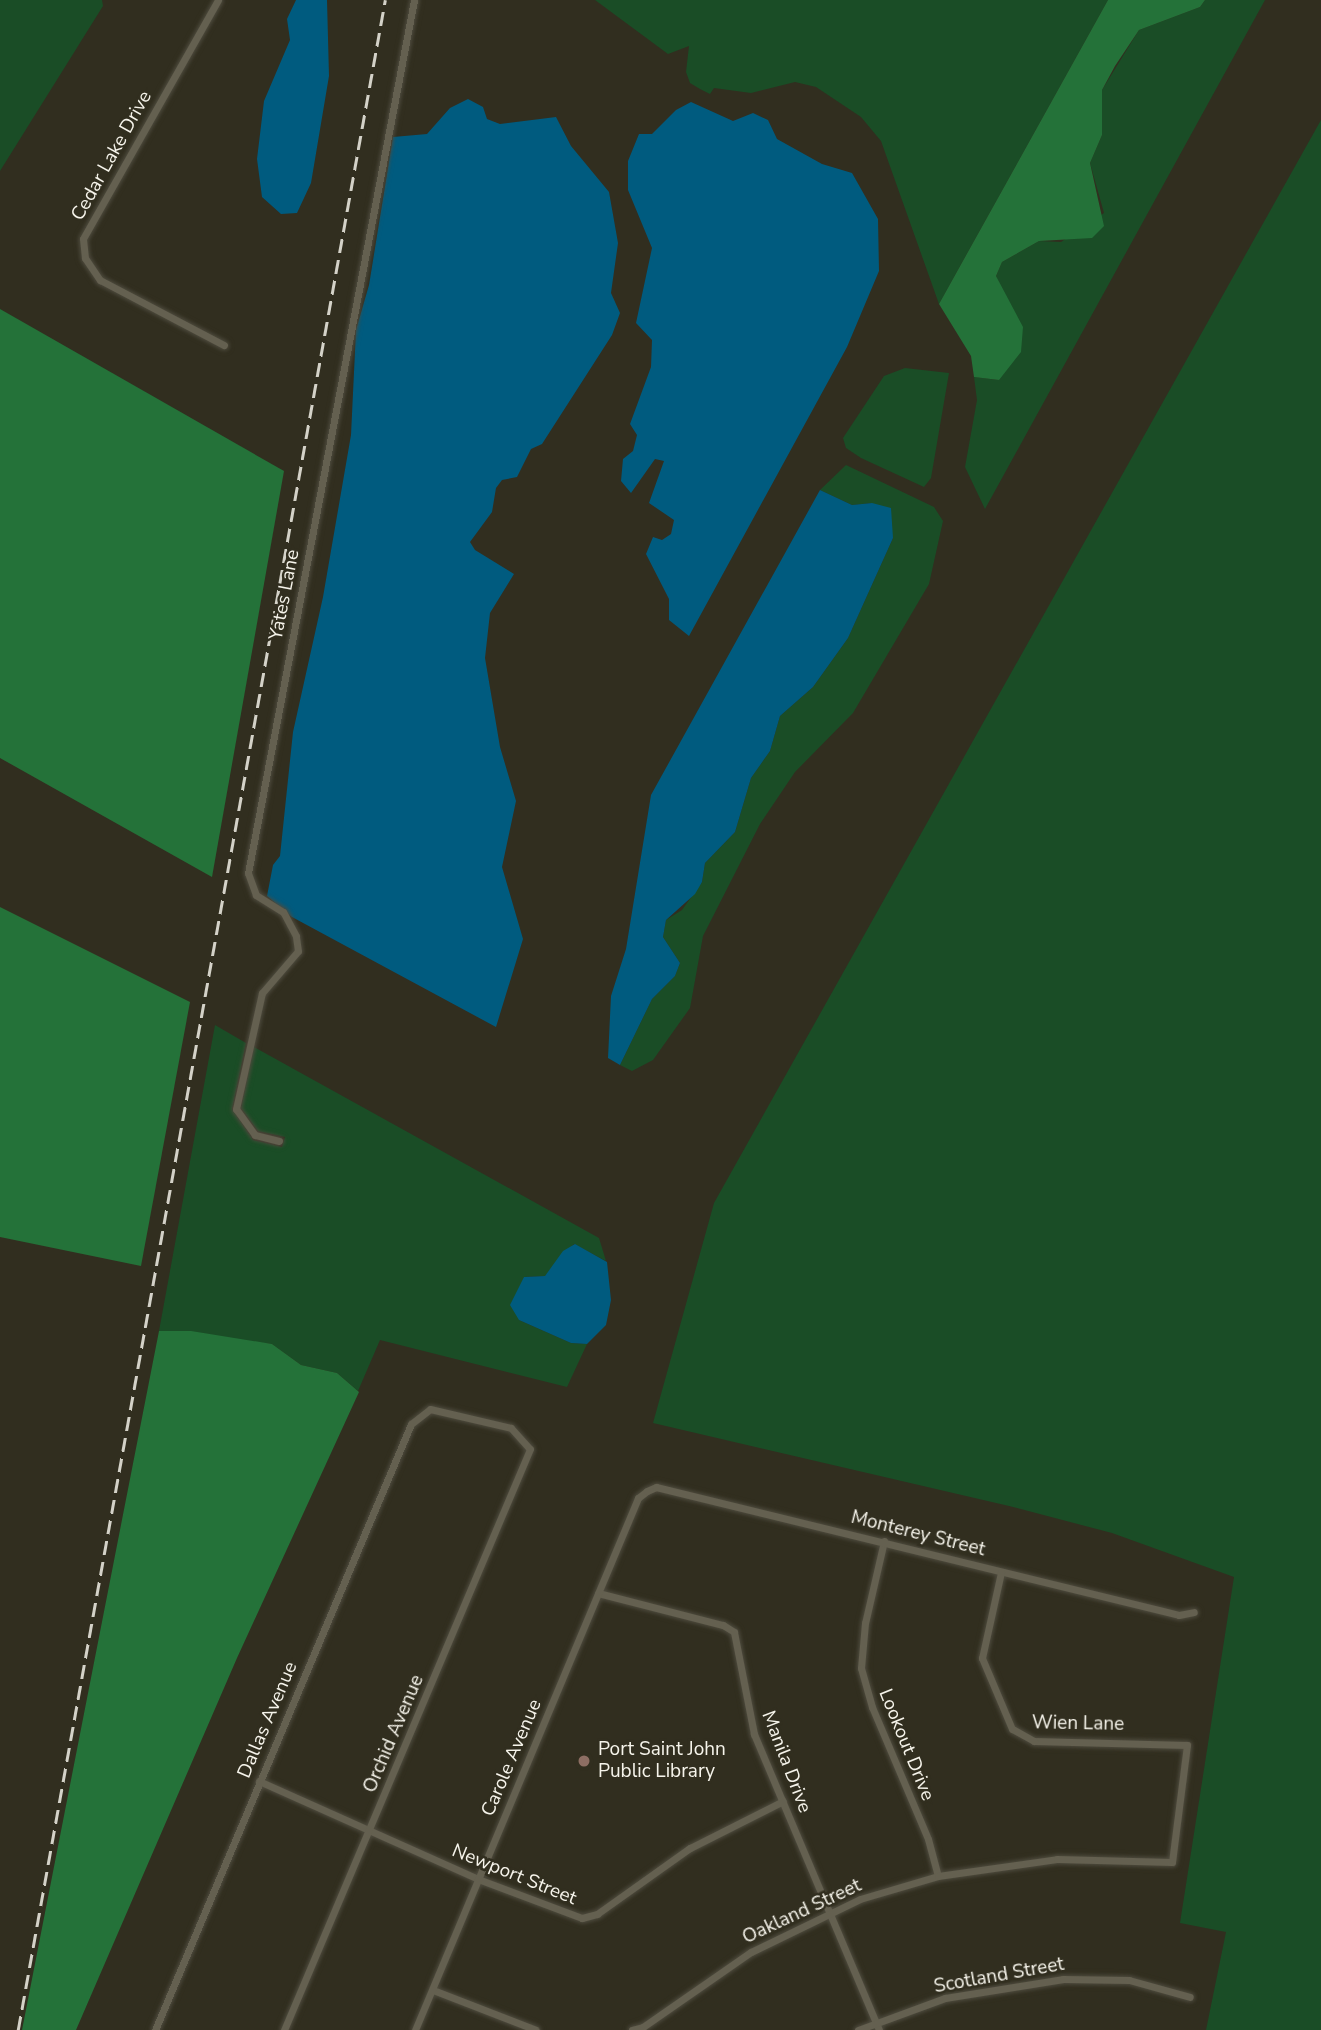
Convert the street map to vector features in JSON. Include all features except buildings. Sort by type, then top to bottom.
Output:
[{"type":"street","name":"Cedar Lake Drive","points":[[218,0],[83,239],[85,258],[100,280],[224,345]]},
{"type":"street","name":"Yates Lane","points":[[279,1141],[255,1136],[236,1109],[262,993],[298,951],[296,936],[283,912],[256,895],[248,873],[415,0]]},
{"type":"street","name":"Orchid Avenue","points":[[284,2030],[371,1831],[530,1449],[511,1428],[430,1409],[411,1424]]},
{"type":"street","name":"Dallas Avenue","points":[[155,2030],[411,1424]]},
{"type":"street","name":"Monterey Street","points":[[638,1498],[656,1487],[1179,1615],[1194,1612]]},
{"type":"street","name":"Carole Avenue","points":[[415,2030],[638,1498]]},
{"type":"street","name":"Lookout Drive","points":[[884,1541],[865,1623],[861,1668],[872,1707],[928,1839],[938,1876]]},
{"type":"street","name":"Wien Lane","points":[[1001,1572],[982,1658],[1012,1729],[1034,1741],[1186,1745],[1172,1862]]},
{"type":"street","name":"Manila Drive","points":[[598,1593],[723,1625],[734,1632],[754,1734],[879,2030]]},
{"type":"street","name":"Newport Street","points":[[259,1781],[478,1879],[582,1918],[597,1914],[690,1848],[783,1801]]},
{"type":"street","name":"Oakland Street","points":[[632,2030],[643,2027],[751,1952],[860,1899],[938,1876],[1057,1858],[1172,1862]]},
{"type":"street","name":"Scotland Street","points":[[859,2030],[875,2021],[945,1998],[1063,1979],[1129,1980],[1190,1997]]},
{"type":"street","points":[[433,1990],[536,2030]]},
{"type":"green space","points":[[0,0],[102,0],[103,6],[0,171]]},
{"type":"green space","points":[[595,0],[1108,0],[939,304],[881,141],[861,117],[816,87],[795,82],[751,93],[714,88],[710,94],[690,83],[686,72],[689,46],[668,54]]},
{"type":"green space","points":[[1108,0],[1205,0],[1200,7],[1139,30],[1115,66],[1102,90],[1102,135],[1090,163],[1104,226],[1092,238],[1039,241],[1002,262],[996,276],[1023,327],[1021,352],[999,380],[974,377],[971,356],[939,304]]},
{"type":"green space","points":[[1205,0],[1265,0],[985,509],[965,467],[977,400],[974,377],[999,380],[1007,301],[996,276],[1002,262],[1039,241],[1061,242],[1104,213],[1090,163],[1102,135],[1102,90],[1139,30],[1200,7]]},
{"type":"green space","points":[[1321,120],[1321,2030],[1206,2030],[1226,1932],[1180,1923],[1234,1577],[1112,1533],[1009,1506],[653,1423],[714,1203]]},
{"type":"green space","points":[[0,309],[284,471],[212,877],[0,758]]},
{"type":"green space","points":[[905,368],[949,373],[931,478],[924,487],[861,458],[846,448],[843,438],[884,376]]},
{"type":"green space","points":[[846,465],[934,507],[943,521],[929,584],[853,713],[795,772],[760,824],[703,936],[690,1008],[653,1060],[632,1071],[620,1065],[652,999],[675,976],[680,963],[663,937],[666,920],[682,910],[702,882],[705,863],[735,832],[751,778],[770,751],[780,716],[813,687],[848,638],[893,538],[872,503],[852,505],[820,490]]},
{"type":"green space","points":[[0,907],[190,1002],[141,1266],[0,1237]]},
{"type":"green space","points":[[215,1025],[246,1043],[232,1109],[253,1140],[282,1147],[285,1137],[258,1131],[241,1108],[254,1047],[599,1238],[606,1261],[574,1244],[545,1276],[524,1277],[519,1320],[571,1343],[587,1344],[567,1387],[380,1340],[358,1391],[337,1373],[301,1365],[272,1344],[159,1331]]},
{"type":"green space","points":[[159,1331],[191,1331],[272,1344],[301,1365],[337,1373],[359,1392],[237,1658],[76,2030],[22,2030]]},
{"type":"water","points":[[296,0],[327,0],[329,76],[311,183],[297,213],[281,214],[262,197],[257,159],[264,101],[290,40],[287,19]]},
{"type":"water","points":[[468,99],[483,107],[487,119],[500,124],[556,117],[571,146],[609,192],[618,243],[611,293],[620,313],[612,335],[542,444],[531,449],[517,477],[502,480],[496,488],[492,512],[470,542],[475,550],[514,574],[490,613],[485,658],[500,747],[516,801],[502,867],[523,939],[496,1027],[292,917],[267,896],[273,865],[280,856],[293,732],[323,597],[351,435],[356,330],[369,285],[393,137],[427,134],[450,108]]},
{"type":"water","points":[[691,102],[733,121],[753,113],[768,120],[777,139],[822,164],[852,173],[878,219],[879,271],[847,347],[689,636],[669,620],[669,599],[646,554],[653,537],[662,540],[671,534],[674,520],[649,503],[664,461],[655,459],[631,493],[621,481],[623,459],[633,451],[637,435],[630,424],[651,367],[652,340],[636,323],[652,248],[628,190],[628,161],[639,134],[652,134],[676,110]]},
{"type":"water","points":[[820,490],[852,505],[872,503],[891,508],[893,538],[848,638],[813,687],[780,716],[770,751],[751,778],[735,832],[705,863],[702,882],[695,894],[666,920],[663,937],[680,963],[675,976],[652,999],[620,1065],[608,1058],[611,996],[626,949],[651,795]]},
{"type":"water","points":[[575,1244],[607,1262],[611,1300],[606,1325],[587,1344],[571,1343],[519,1320],[510,1305],[524,1277],[545,1276],[563,1251]]},
{"type":"railway","points":[[18,2030],[385,0]]},
{"type":"place","name":"Port Saint John Public Library","points":[[584,1761]]}]
